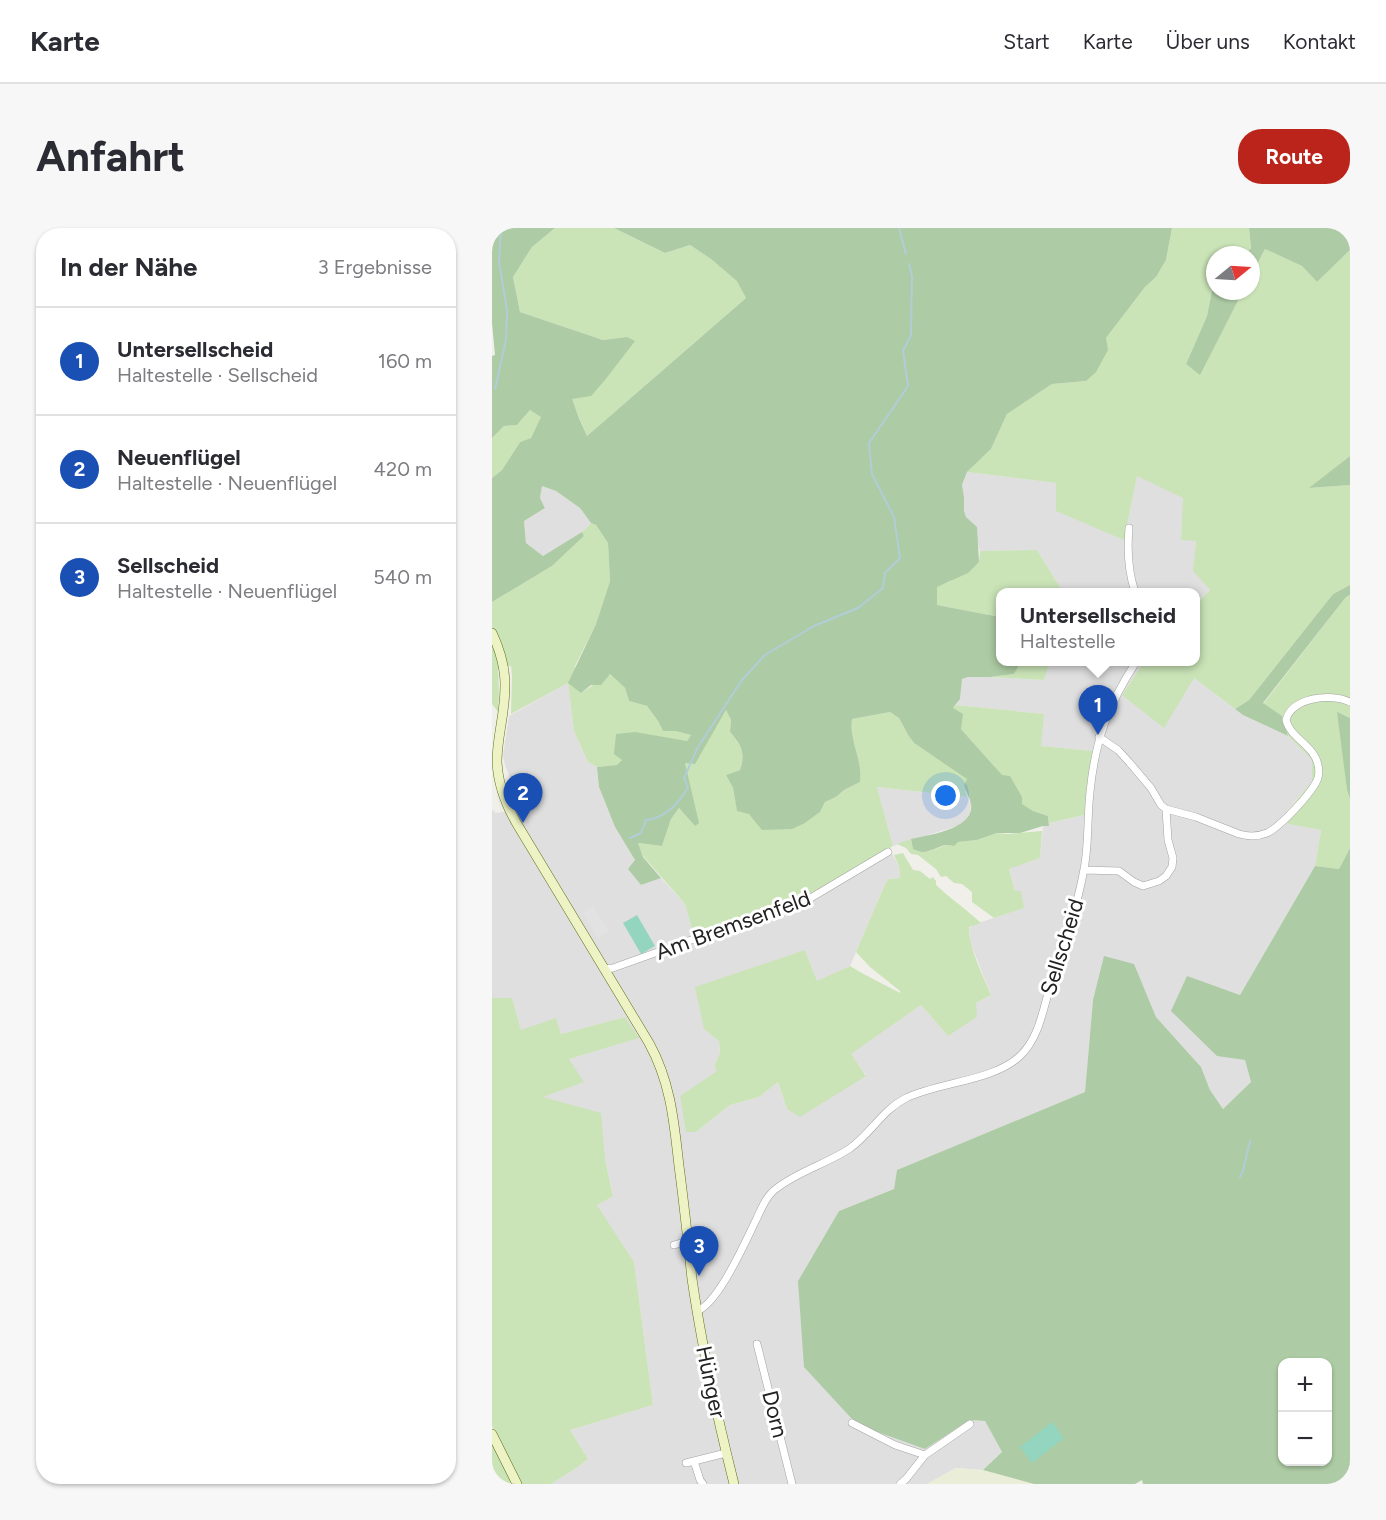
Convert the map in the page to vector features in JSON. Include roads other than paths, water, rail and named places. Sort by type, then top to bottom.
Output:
[{"type":"main road","name":"Hünger","points":[[492,633],[504,665],[505,691],[495,750],[503,794],[511,813],[649,1043],[666,1081],[672,1108],[697,1311],[734,1484]]},
{"type":"main road","points":[[492,1434],[517,1484]]},
{"type":"street","points":[[1129,528],[1128,564],[1134,588]]},
{"type":"street","name":"Sellscheid","points":[[697,1311],[706,1306],[717,1293],[774,1190],[794,1177],[849,1149],[887,1112],[903,1100],[1000,1069],[1012,1063],[1030,1043],[1039,1024],[1084,870],[1090,792],[1099,738],[1116,695],[1134,666]]},
{"type":"street","points":[[1099,738],[1118,750],[1152,788],[1161,805],[1166,809],[1196,817],[1239,834],[1252,836],[1272,830],[1298,805],[1314,786],[1319,771],[1315,756],[1288,728],[1286,716],[1300,704],[1321,697],[1334,697],[1350,702]]},
{"type":"street","name":"Sellscheid","points":[[1084,870],[1114,870],[1137,884],[1143,885],[1159,881],[1166,876],[1173,858],[1168,840],[1166,809]]},
{"type":"street","name":"Am Bremsenfeld","points":[[605,969],[613,969],[809,899],[888,852]]},
{"type":"street","points":[[674,1245],[688,1241]]},
{"type":"street","name":"Dorn","points":[[758,1344],[792,1484]]},
{"type":"street","points":[[852,1423],[895,1445],[925,1455]]},
{"type":"street","points":[[900,1484],[925,1455],[970,1424]]},
{"type":"street","points":[[686,1463],[726,1452]]},
{"type":"street","points":[[694,1461],[703,1484]]},
{"type":"waterway","points":[[495,389],[506,340],[507,311],[499,261],[502,228]]},
{"type":"waterway","points":[[899,228],[906,254]]},
{"type":"waterway","points":[[630,838],[641,833],[646,820],[666,813],[680,799],[688,787],[684,778],[698,747],[742,680],[765,655],[814,626],[858,608],[883,588],[885,573],[900,558],[894,517],[872,474],[869,443],[908,386],[903,351],[911,335],[912,276],[909,264]]},
{"type":"waterway","points":[[1240,1177],[1250,1141]]},
{"type":"place","name":"Untersellscheid","points":[[1098,735]]},
{"type":"place","name":"Neuenflügel","points":[[523,823]]},
{"type":"place","name":"Sellscheid","points":[[699,1276]]}]
